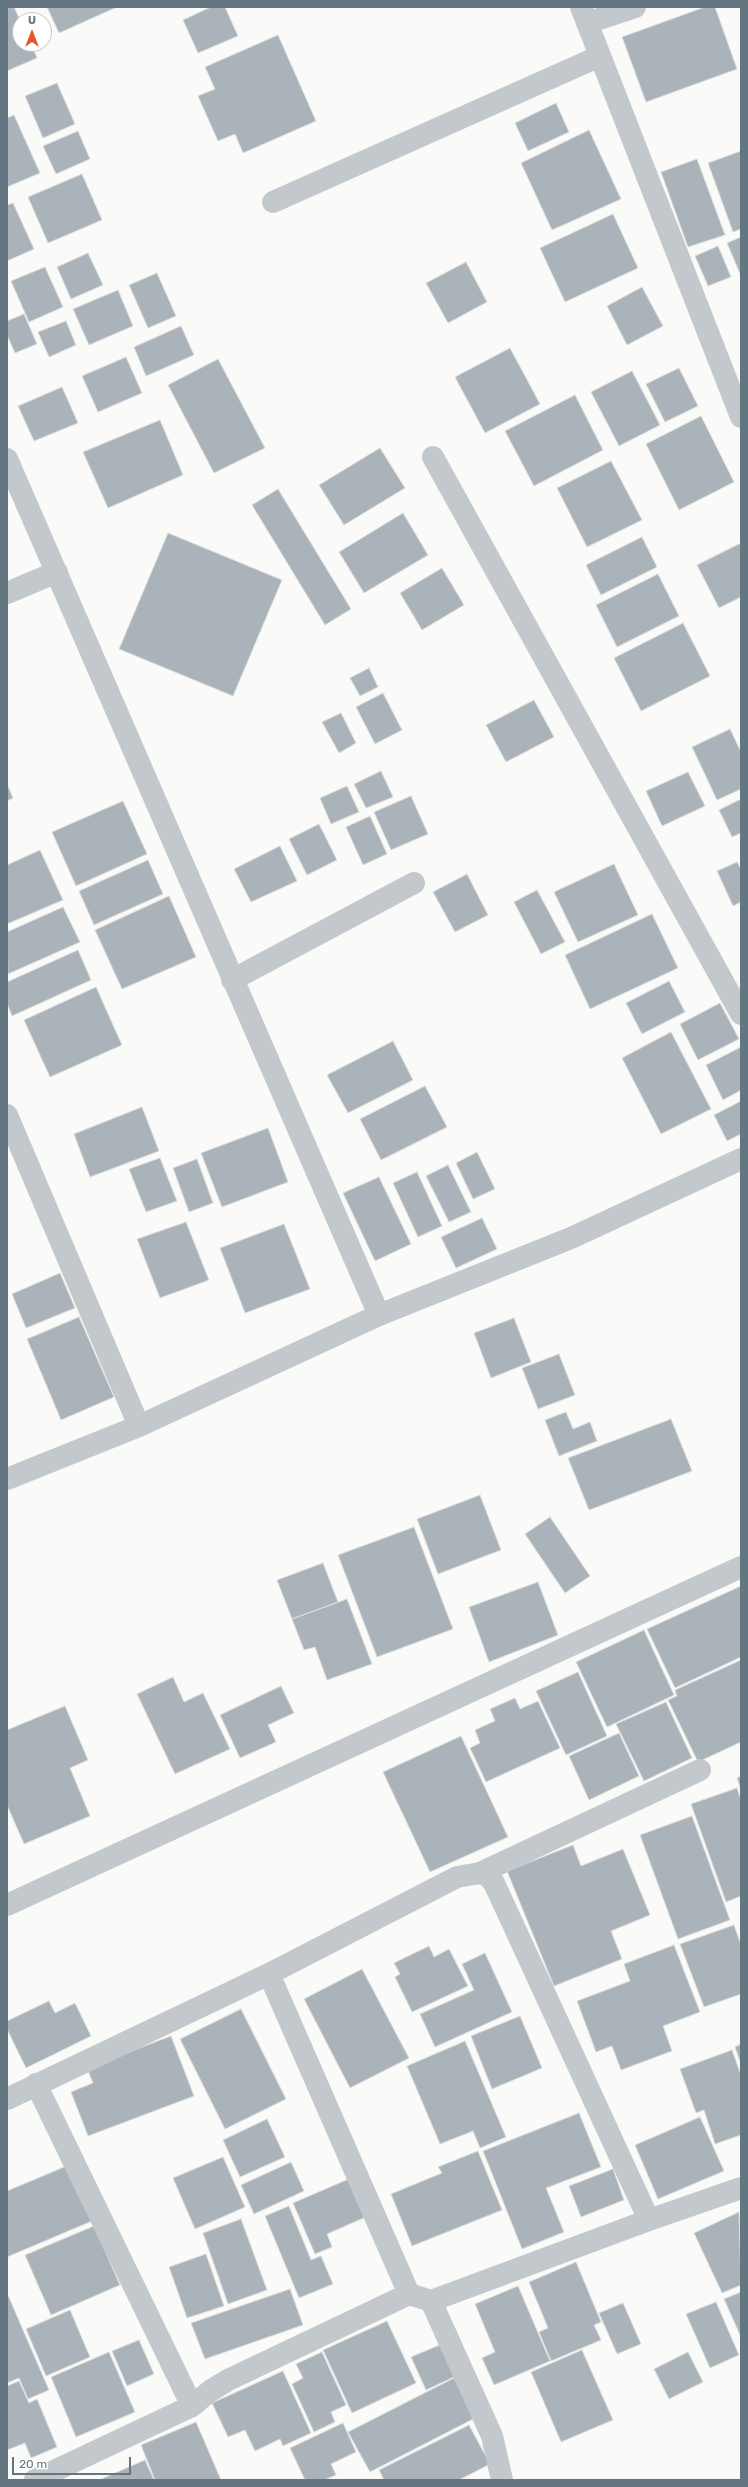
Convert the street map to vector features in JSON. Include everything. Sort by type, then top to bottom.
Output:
[{"type":"street","points":[[635,7],[584,15],[741,417]]},
{"type":"street","points":[[273,202],[600,56]]},
{"type":"street","points":[[433,457],[741,1014]]},
{"type":"street","points":[[7,459],[232,980],[379,1315]]},
{"type":"street","points":[[7,594],[57,572]]},
{"type":"street","points":[[232,980],[414,883]]},
{"type":"street","points":[[7,1115],[139,1426]]},
{"type":"street","points":[[7,1479],[139,1426],[379,1315],[571,1238],[741,1159]]},
{"type":"street","points":[[7,1905],[741,1567]]},
{"type":"street","points":[[7,2099],[269,1974],[457,1877],[480,1874],[700,1770]]},
{"type":"street","points":[[480,1874],[488,1876],[494,1883],[650,2220]]},
{"type":"street","points":[[269,1974],[408,2294]]},
{"type":"street","points":[[36,2084],[192,2406]]},
{"type":"street","points":[[35,2480],[192,2406],[210,2391],[228,2380],[408,2294],[431,2301],[741,2188]]},
{"type":"street","points":[[431,2301],[492,2436],[502,2480]]},
{"type":"building","points":[[7,7],[14,7],[16,12],[12,12],[12,52],[34,52],[37,58],[7,71]]},
{"type":"building","points":[[47,7],[117,7],[59,33],[52,18],[52,12],[49,12]]},
{"type":"building","points":[[211,7],[225,7],[238,36],[198,53],[183,20]]},
{"type":"building","points":[[705,7],[715,7],[737,69],[646,102],[622,37]]},
{"type":"building","points":[[278,35],[316,121],[243,153],[235,134],[218,141],[198,96],[215,89],[205,67]]},
{"type":"building","points":[[57,83],[75,124],[43,138],[25,96]]},
{"type":"building","points":[[556,103],[569,132],[528,151],[515,123]]},
{"type":"building","points":[[14,115],[40,173],[7,187],[7,118]]},
{"type":"building","points":[[589,130],[621,199],[552,230],[521,163]]},
{"type":"building","points":[[78,131],[90,159],[56,174],[43,146]]},
{"type":"building","points":[[741,151],[741,229],[733,232],[708,163]]},
{"type":"building","points":[[697,159],[725,235],[688,247],[661,172]]},
{"type":"building","points":[[82,174],[102,220],[48,243],[28,197]]},
{"type":"building","points":[[13,203],[34,249],[7,261],[7,205]]},
{"type":"building","points":[[613,214],[638,268],[565,302],[540,248]]},
{"type":"building","points":[[741,237],[741,276],[727,243]]},
{"type":"building","points":[[718,246],[731,277],[708,286],[695,256]]},
{"type":"building","points":[[88,253],[103,285],[71,299],[57,267]]},
{"type":"building","points":[[466,262],[487,302],[448,323],[426,283]]},
{"type":"building","points":[[45,267],[63,307],[29,322],[11,281]]},
{"type":"building","points":[[157,273],[176,316],[148,328],[129,285]]},
{"type":"building","points":[[642,287],[663,326],[627,345],[607,306]]},
{"type":"building","points":[[118,290],[133,326],[89,345],[73,309]]},
{"type":"building","points":[[24,314],[37,344],[15,353],[7,335],[7,321]]},
{"type":"building","points":[[66,321],[76,345],[49,357],[38,332]]},
{"type":"building","points":[[181,326],[194,355],[146,376],[134,347]]},
{"type":"building","points":[[510,348],[540,404],[485,433],[455,377]]},
{"type":"building","points":[[126,357],[142,393],[98,412],[82,376]]},
{"type":"building","points":[[218,359],[265,448],[214,473],[168,385]]},
{"type":"building","points":[[679,368],[698,406],[665,422],[646,384]]},
{"type":"building","points":[[632,371],[660,425],[619,446],[591,392]]},
{"type":"building","points":[[62,387],[78,423],[34,441],[18,406]]},
{"type":"building","points":[[575,395],[603,450],[534,486],[505,431]]},
{"type":"building","points":[[701,416],[734,482],[679,510],[646,444]]},
{"type":"building","points":[[160,420],[183,475],[108,508],[83,452]]},
{"type":"building","points":[[380,448],[405,488],[344,525],[319,485]]},
{"type":"building","points":[[611,461],[642,520],[587,547],[557,488]]},
{"type":"building","points":[[278,489],[351,609],[325,625],[252,505]]},
{"type":"building","points":[[403,513],[428,555],[364,593],[339,552]]},
{"type":"building","points":[[168,533],[282,580],[233,696],[119,649]]},
{"type":"building","points":[[642,537],[657,567],[601,595],[586,565]]},
{"type":"building","points":[[741,543],[741,597],[719,608],[697,565]]},
{"type":"building","points":[[442,568],[464,605],[422,630],[400,593]]},
{"type":"building","points":[[658,574],[679,616],[617,647],[596,605]]},
{"type":"building","points":[[683,623],[710,676],[641,711],[614,658]]},
{"type":"building","points":[[369,668],[378,687],[360,696],[350,678]]},
{"type":"building","points":[[383,693],[402,730],[375,744],[356,707]]},
{"type":"building","points":[[534,700],[554,737],[506,762],[486,725]]},
{"type":"building","points":[[341,713],[356,743],[339,753],[322,722]]},
{"type":"building","points":[[730,729],[741,752],[741,789],[717,800],[692,747]]},
{"type":"building","points":[[381,771],[393,797],[366,808],[354,784]]},
{"type":"building","points":[[688,772],[705,806],[662,826],[646,791]]},
{"type":"building","points":[[7,784],[13,798],[7,801]]},
{"type":"building","points":[[347,786],[359,812],[331,824],[320,798]]},
{"type":"building","points":[[411,796],[428,834],[391,850],[374,812]]},
{"type":"building","points":[[741,799],[741,833],[732,837],[719,810]]},
{"type":"building","points":[[123,801],[147,854],[76,886],[52,832]]},
{"type":"building","points":[[370,816],[387,854],[363,865],[346,827]]},
{"type":"building","points":[[319,824],[337,860],[307,875],[289,839]]},
{"type":"building","points":[[280,846],[297,881],[251,902],[234,869]]},
{"type":"building","points":[[40,850],[63,900],[7,924],[7,865]]},
{"type":"building","points":[[148,860],[163,894],[94,925],[79,891]]},
{"type":"building","points":[[737,862],[741,869],[741,902],[733,906],[717,871]]},
{"type":"building","points":[[614,864],[638,915],[578,942],[554,892]]},
{"type":"building","points":[[467,874],[488,915],[455,932],[433,892]]},
{"type":"building","points":[[537,890],[565,942],[541,954],[514,902]]},
{"type":"building","points":[[169,896],[196,957],[122,989],[95,930]]},
{"type":"building","points":[[63,907],[80,942],[8,974],[7,932]]},
{"type":"building","points":[[652,914],[678,968],[590,1009],[565,955]]},
{"type":"building","points":[[78,950],[91,980],[12,1016],[7,1003],[7,982]]},
{"type":"building","points":[[669,981],[685,1012],[642,1034],[626,1003]]},
{"type":"building","points":[[96,987],[122,1045],[50,1077],[24,1020]]},
{"type":"building","points":[[720,1003],[739,1039],[698,1060],[680,1024]]},
{"type":"building","points":[[671,1032],[711,1109],[661,1134],[622,1058]]},
{"type":"building","points":[[393,1041],[413,1080],[348,1113],[327,1075]]},
{"type":"building","points":[[741,1047],[741,1090],[723,1100],[706,1065]]},
{"type":"building","points":[[425,1086],[447,1127],[381,1160],[360,1119]]},
{"type":"building","points":[[741,1101],[741,1134],[727,1141],[714,1115]]},
{"type":"building","points":[[142,1107],[159,1151],[90,1177],[74,1134]]},
{"type":"building","points":[[268,1128],[288,1182],[222,1207],[201,1153]]},
{"type":"building","points":[[477,1152],[495,1189],[473,1199],[456,1163]]},
{"type":"building","points":[[160,1158],[177,1201],[146,1212],[129,1169]]},
{"type":"building","points":[[197,1159],[213,1203],[189,1212],[173,1168]]},
{"type":"building","points":[[448,1165],[471,1212],[449,1222],[426,1176]]},
{"type":"building","points":[[417,1172],[442,1226],[418,1237],[393,1183]]},
{"type":"building","points":[[379,1177],[411,1244],[375,1261],[343,1193]]},
{"type":"building","points":[[482,1218],[497,1249],[456,1268],[441,1237]]},
{"type":"building","points":[[186,1222],[209,1280],[160,1298],[137,1239]]},
{"type":"building","points":[[284,1224],[310,1289],[245,1313],[220,1248]]},
{"type":"building","points":[[60,1273],[75,1308],[26,1328],[12,1294]]},
{"type":"building","points":[[79,1317],[114,1397],[61,1420],[27,1339]]},
{"type":"building","points":[[514,1318],[531,1362],[491,1378],[474,1333]]},
{"type":"building","points":[[559,1354],[575,1395],[538,1409],[522,1368]]},
{"type":"building","points":[[566,1412],[573,1429],[590,1422],[597,1441],[559,1456],[545,1420]]},
{"type":"building","points":[[671,1419],[692,1471],[589,1510],[568,1458]]},
{"type":"building","points":[[480,1495],[501,1550],[438,1574],[417,1519]]},
{"type":"building","points":[[550,1517],[590,1576],[565,1593],[525,1534]]},
{"type":"building","points":[[414,1527],[453,1629],[377,1657],[338,1555]]},
{"type":"building","points":[[323,1563],[338,1602],[292,1619],[277,1580]]},
{"type":"building","points":[[538,1582],[558,1635],[489,1662],[469,1607]]},
{"type":"building","points":[[741,1586],[741,1657],[675,1688],[647,1629]]},
{"type":"building","points":[[347,1599],[372,1664],[327,1680],[315,1647],[304,1650],[292,1619]]},
{"type":"building","points":[[644,1630],[674,1695],[607,1727],[576,1662]]},
{"type":"building","points":[[741,1660],[741,1742],[698,1762],[668,1700],[677,1696],[675,1690]]},
{"type":"building","points":[[578,1672],[607,1736],[566,1755],[536,1691]]},
{"type":"building","points":[[173,1677],[184,1702],[203,1693],[230,1749],[175,1774],[137,1694]]},
{"type":"building","points":[[281,1686],[294,1713],[268,1725],[276,1742],[240,1758],[220,1715]]},
{"type":"building","points":[[515,1698],[520,1709],[538,1701],[560,1748],[486,1782],[470,1748],[480,1743],[475,1730],[495,1721],[490,1709]]},
{"type":"building","points":[[666,1702],[692,1758],[644,1781],[616,1724]]},
{"type":"building","points":[[65,1706],[88,1760],[70,1768],[90,1816],[24,1844],[7,1805],[7,1730]]},
{"type":"building","points":[[619,1733],[639,1776],[589,1800],[569,1756]]},
{"type":"building","points":[[461,1736],[508,1837],[430,1872],[383,1772]]},
{"type":"building","points":[[741,1776],[741,1790],[737,1778]]},
{"type":"building","points":[[737,1788],[741,1800],[741,1896],[726,1902],[691,1804]]},
{"type":"building","points":[[692,1816],[730,1920],[678,1939],[640,1835]]},
{"type":"building","points":[[573,1845],[581,1866],[623,1849],[650,1915],[611,1931],[622,1959],[554,1986],[507,1871]]},
{"type":"building","points":[[734,1925],[741,1945],[741,1994],[704,2007],[680,1944]]},
{"type":"building","points":[[674,1945],[700,2012],[663,2026],[672,2051],[621,2070],[612,2046],[596,2052],[577,2001],[630,1981],[624,1964]]},
{"type":"building","points":[[429,1946],[434,1957],[449,1949],[468,1986],[412,2012],[395,1977],[400,1974],[394,1963]]},
{"type":"building","points":[[485,1953],[512,2012],[435,2047],[420,2014],[474,1990],[462,1964]]},
{"type":"building","points":[[362,1969],[409,2058],[350,2088],[304,1999]]},
{"type":"building","points":[[49,2001],[55,2013],[75,2003],[91,2036],[26,2068],[7,2029],[7,2021]]},
{"type":"building","points":[[241,2009],[286,2099],[225,2129],[180,2039]]},
{"type":"building","points":[[520,2016],[542,2068],[492,2089],[471,2036]]},
{"type":"building","points":[[171,2036],[194,2096],[88,2136],[71,2092],[93,2083],[87,2068]]},
{"type":"building","points":[[465,2041],[506,2137],[480,2148],[473,2131],[440,2144],[407,2066]]},
{"type":"building","points":[[741,2044],[741,2064],[735,2047]]},
{"type":"building","points":[[732,2050],[741,2075],[741,2135],[715,2144],[704,2110],[696,2113],[680,2069]]},
{"type":"building","points":[[579,2113],[601,2167],[546,2188],[564,2232],[522,2249],[483,2151]]},
{"type":"building","points":[[700,2117],[724,2171],[658,2199],[635,2145]]},
{"type":"building","points":[[267,2119],[285,2157],[240,2177],[223,2140]]},
{"type":"building","points":[[478,2151],[502,2210],[412,2246],[391,2194],[442,2173],[438,2167]]},
{"type":"building","points":[[223,2157],[245,2207],[195,2229],[173,2178]]},
{"type":"building","points":[[291,2162],[304,2191],[254,2214],[241,2185]]},
{"type":"building","points":[[69,2165],[92,2221],[7,2257],[7,2191]]},
{"type":"building","points":[[613,2169],[624,2200],[581,2217],[569,2186]]},
{"type":"building","points":[[351,2178],[368,2216],[327,2234],[332,2247],[315,2254],[293,2203]]},
{"type":"building","points":[[289,2206],[311,2260],[321,2256],[333,2284],[299,2298],[265,2216]]},
{"type":"building","points":[[739,2212],[741,2285],[722,2293],[694,2233]]},
{"type":"building","points":[[241,2219],[267,2290],[228,2304],[203,2233]]},
{"type":"building","points":[[94,2226],[120,2285],[51,2315],[25,2255]]},
{"type":"building","points":[[206,2254],[224,2306],[187,2318],[169,2267]]},
{"type":"building","points":[[576,2262],[601,2322],[594,2325],[601,2340],[551,2361],[539,2332],[548,2328],[529,2282]]},
{"type":"building","points":[[518,2286],[550,2361],[494,2385],[482,2358],[495,2352],[475,2304]]},
{"type":"building","points":[[290,2289],[303,2325],[205,2359],[191,2323]]},
{"type":"building","points":[[741,2292],[741,2337],[724,2299]]},
{"type":"building","points":[[7,2293],[49,2390],[28,2399],[19,2378],[7,2383]]},
{"type":"building","points":[[716,2302],[739,2355],[710,2368],[686,2314]]},
{"type":"building","points":[[623,2303],[641,2344],[617,2354],[599,2313]]},
{"type":"building","points":[[70,2310],[90,2357],[46,2376],[26,2329]]},
{"type":"building","points":[[387,2321],[416,2383],[352,2413],[323,2350]]},
{"type":"building","points":[[139,2340],[154,2374],[127,2386],[112,2351]]},
{"type":"building","points":[[442,2344],[456,2376],[426,2390],[411,2357]]},
{"type":"building","points":[[582,2350],[613,2420],[561,2442],[531,2372]]},
{"type":"building","points":[[109,2352],[135,2412],[76,2437],[51,2377]]},
{"type":"building","points":[[322,2352],[346,2405],[331,2412],[335,2422],[314,2432],[292,2384],[303,2378],[296,2364]]},
{"type":"building","points":[[688,2352],[703,2382],[669,2399],[654,2369]]},
{"type":"building","points":[[283,2371],[311,2433],[283,2446],[280,2439],[255,2451],[245,2430],[228,2437],[212,2403]]},
{"type":"building","points":[[454,2378],[475,2418],[370,2472],[348,2432]]},
{"type":"building","points":[[19,2381],[29,2403],[37,2399],[57,2447],[31,2458],[25,2443],[7,2450],[7,2386]]},
{"type":"building","points":[[196,2422],[221,2480],[155,2480],[141,2445]]},
{"type":"building","points":[[343,2423],[356,2452],[331,2464],[336,2475],[324,2480],[305,2480],[290,2448]]},
{"type":"building","points":[[469,2425],[490,2464],[459,2480],[384,2480],[379,2470]]},
{"type":"building","points":[[145,2460],[154,2480],[99,2480]]}]
